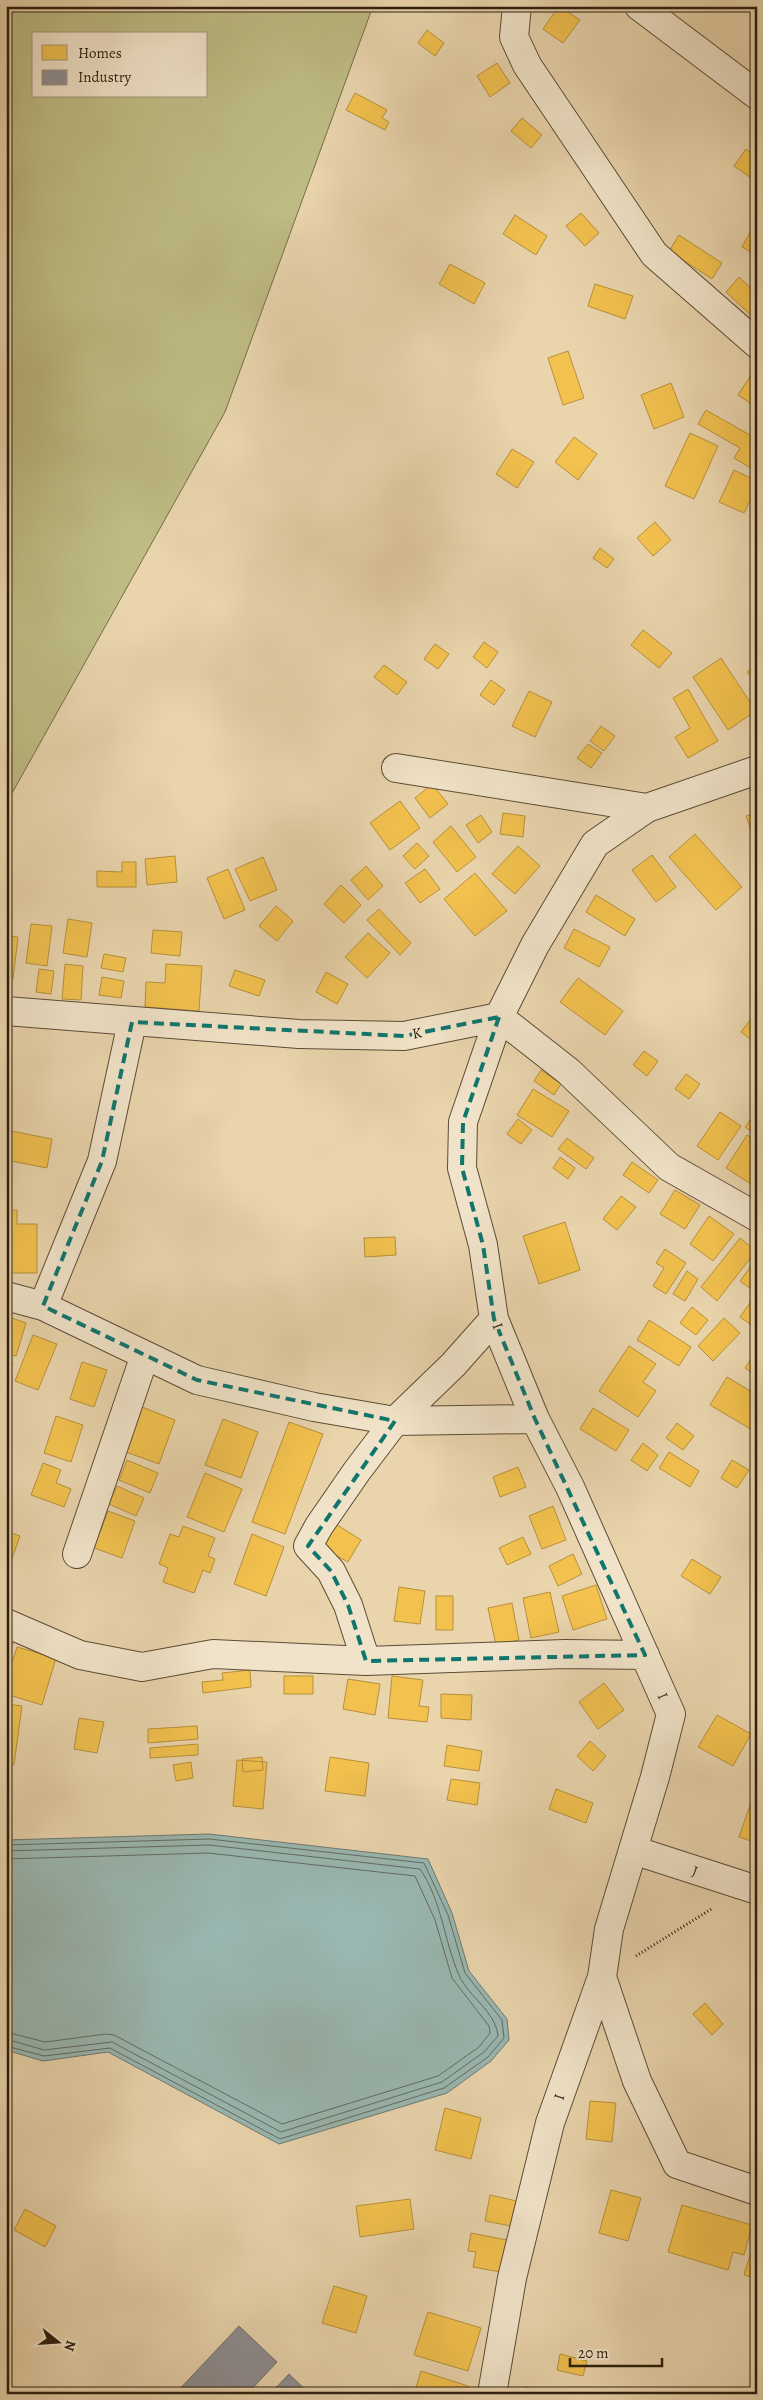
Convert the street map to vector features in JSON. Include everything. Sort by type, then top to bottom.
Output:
[{"type":"street","points":[[517,6],[514,37],[527,65],[654,254],[757,344]]},
{"type":"street","points":[[639,6],[757,96]]},
{"type":"street","points":[[396,768],[647,808],[757,770]]},
{"type":"street","name":"I","points":[[492,2394],[512,2278],[550,2123],[572,2056],[602,1977],[609,1929],[655,1777],[671,1714],[570,1488],[535,1419],[494,1319],[483,1245],[462,1168],[464,1122],[499,1017],[535,945],[595,844],[647,808]]},
{"type":"street","name":"K","points":[[6,1010],[132,1022],[299,1034],[404,1036],[499,1017]]},
{"type":"street","points":[[499,1017],[568,1071],[669,1168],[757,1217]]},
{"type":"street","points":[[43,1306],[102,1161],[132,1022]]},
{"type":"street","points":[[6,1296],[43,1306],[197,1380],[314,1407],[394,1421],[535,1419]]},
{"type":"street","points":[[366,1661],[348,1604],[331,1570],[308,1546],[351,1478],[394,1421],[453,1365],[494,1319]]},
{"type":"street","points":[[78,1554],[145,1355]]},
{"type":"street","points":[[6,1623],[80,1655],[142,1666],[213,1654],[366,1661],[565,1654],[645,1656]]},
{"type":"street","name":"J","points":[[633,1850],[751,1889]]},
{"type":"street","points":[[602,1977],[637,2081],[677,2164],[757,2191]]},
{"type":"path","points":[[602,1977],[751,1889]]},
{"type":"highlighted area","points":[[499,1017],[463,1122],[462,1168],[483,1245],[494,1319],[535,1419],[645,1655],[366,1661],[348,1605],[331,1571],[308,1546],[395,1421],[197,1380],[43,1306],[102,1161],[132,1022],[404,1036]]},
{"type":"shaded area","points":[[6,6],[373,6],[225,412],[6,804]]},
{"type":"water","points":[[209,1834],[428,1859],[452,1913],[469,1971],[507,2019],[509,2040],[491,2061],[447,2093],[279,2144],[108,2052],[43,2061],[6,2050],[6,1840]]},
{"type":"building: Homes","points":[[559,6],[580,20],[563,43],[543,29]]},
{"type":"building: Homes","points":[[427,30],[444,43],[435,56],[418,43]]},
{"type":"building: Homes","points":[[497,63],[510,83],[490,97],[477,76]]},
{"type":"building: Homes","points":[[355,93],[387,110],[382,118],[389,122],[385,130],[346,110]]},
{"type":"building: Homes","points":[[522,118],[542,135],[531,148],[511,131]]},
{"type":"building: Homes","points":[[746,149],[757,157],[757,182],[734,166]]},
{"type":"building: Homes","points":[[581,213],[599,233],[585,246],[566,226]]},
{"type":"building: Homes","points":[[515,215],[547,236],[536,255],[503,234]]},
{"type":"building: Homes","points":[[753,227],[757,229],[757,256],[742,247]]},
{"type":"building: Homes","points":[[679,235],[722,263],[712,279],[669,251]]},
{"type":"building: Homes","points":[[450,264],[485,283],[474,304],[439,284]]},
{"type":"building: Homes","points":[[739,277],[757,294],[757,321],[726,292]]},
{"type":"building: Homes","points":[[595,284],[633,296],[625,319],[588,306]]},
{"type":"building: Homes","points":[[568,351],[584,398],[563,405],[548,358]]},
{"type":"building: Homes","points":[[753,372],[757,374],[757,408],[738,395]]},
{"type":"building: Homes","points":[[671,383],[684,417],[654,429],[641,395]]},
{"type":"building: Homes","points":[[706,410],[757,439],[757,466],[754,470],[734,458],[740,448],[698,424]]},
{"type":"building: Homes","points":[[690,433],[718,446],[694,499],[665,486]]},
{"type":"building: Homes","points":[[574,437],[597,454],[578,480],[555,462]]},
{"type":"building: Homes","points":[[512,449],[534,462],[517,488],[496,474]]},
{"type":"building: Homes","points":[[734,470],[757,481],[757,486],[744,513],[719,502]]},
{"type":"building: Homes","points":[[655,522],[671,540],[653,556],[637,538]]},
{"type":"building: Homes","points":[[600,548],[614,559],[607,568],[593,558]]},
{"type":"building: Homes","points":[[643,630],[672,653],[659,668],[631,645]]},
{"type":"building: Homes","points":[[484,642],[498,652],[487,668],[473,657]]},
{"type":"building: Homes","points":[[435,644],[449,654],[438,669],[424,659]]},
{"type":"building: Homes","points":[[721,658],[756,711],[728,730],[693,677]]},
{"type":"building: Homes","points":[[757,663],[757,683],[747,672]]},
{"type":"building: Homes","points":[[384,665],[407,682],[397,695],[374,677]]},
{"type":"building: Homes","points":[[491,680],[505,690],[494,705],[480,695]]},
{"type":"building: Homes","points":[[688,689],[718,741],[688,758],[675,737],[690,728],[673,698]]},
{"type":"building: Homes","points":[[529,691],[552,702],[535,737],[512,726]]},
{"type":"building: Homes","points":[[601,726],[615,736],[604,751],[590,741]]},
{"type":"building: Homes","points":[[588,744],[602,753],[591,768],[577,758]]},
{"type":"building: Homes","points":[[432,784],[448,804],[430,818],[415,798]]},
{"type":"building: Homes","points":[[400,801],[420,828],[390,850],[370,823]]},
{"type":"building: Homes","points":[[503,813],[525,816],[523,837],[500,834]]},
{"type":"building: Homes","points":[[757,813],[757,846],[746,816]]},
{"type":"building: Homes","points":[[481,815],[492,832],[478,843],[466,825]]},
{"type":"building: Homes","points":[[451,826],[476,857],[457,872],[433,842]]},
{"type":"building: Homes","points":[[695,834],[742,887],[716,910],[669,857]]},
{"type":"building: Homes","points":[[417,843],[429,856],[415,869],[403,856]]},
{"type":"building: Homes","points":[[518,846],[540,866],[515,894],[492,874]]},
{"type":"building: Homes","points":[[652,855],[676,887],[656,902],[632,870]]},
{"type":"building: Homes","points":[[175,856],[177,882],[147,885],[145,859]]},
{"type":"building: Homes","points":[[263,857],[277,890],[250,901],[235,869]]},
{"type":"building: Homes","points":[[122,862],[136,862],[136,887],[97,887],[97,871],[122,872]]},
{"type":"building: Homes","points":[[366,866],[383,886],[368,900],[351,880]]},
{"type":"building: Homes","points":[[228,869],[245,910],[224,919],[207,878]]},
{"type":"building: Homes","points":[[425,869],[440,889],[420,903],[405,883]]},
{"type":"building: Homes","points":[[475,873],[507,911],[475,936],[444,899]]},
{"type":"building: Homes","points":[[341,885],[361,905],[344,923],[324,904]]},
{"type":"building: Homes","points":[[596,895],[635,919],[625,936],[586,912]]},
{"type":"building: Homes","points":[[276,906],[293,921],[277,941],[259,926]]},
{"type":"building: Homes","points":[[379,909],[411,943],[400,955],[367,920]]},
{"type":"building: Homes","points":[[6,913],[12,914],[11,928],[6,927]]},
{"type":"building: Homes","points":[[68,919],[92,923],[87,957],[63,953]]},
{"type":"building: Homes","points":[[31,924],[52,926],[47,966],[26,963]]},
{"type":"building: Homes","points":[[574,929],[610,947],[599,967],[564,948]]},
{"type":"building: Homes","points":[[153,930],[182,932],[180,956],[151,953]]},
{"type":"building: Homes","points":[[368,933],[390,953],[367,978],[345,957]]},
{"type":"building: Homes","points":[[6,936],[18,937],[13,979],[6,978]]},
{"type":"building: Homes","points":[[104,954],[126,958],[123,972],[101,968]]},
{"type":"building: Homes","points":[[65,964],[83,966],[81,1000],[62,999]]},
{"type":"building: Homes","points":[[166,964],[202,966],[199,1011],[145,1007],[146,982],[165,983]]},
{"type":"building: Homes","points":[[39,969],[54,971],[51,994],[36,992]]},
{"type":"building: Homes","points":[[235,970],[265,980],[259,996],[229,986]]},
{"type":"building: Homes","points":[[326,972],[348,984],[337,1004],[316,992]]},
{"type":"building: Homes","points":[[102,977],[124,981],[121,998],[99,995]]},
{"type":"building: Homes","points":[[578,978],[623,1011],[605,1035],[560,1002]]},
{"type":"building: Homes","points":[[757,1011],[757,1044],[741,1032]]},
{"type":"building: Homes","points":[[644,1051],[658,1061],[647,1076],[633,1065]]},
{"type":"building: Homes","points":[[541,1070],[561,1084],[554,1095],[534,1081]]},
{"type":"building: Homes","points":[[686,1074],[700,1084],[689,1099],[675,1089]]},
{"type":"building: Homes","points":[[533,1089],[569,1111],[552,1137],[517,1115]]},
{"type":"building: Homes","points":[[720,1112],[741,1126],[718,1160],[697,1146]]},
{"type":"building: Homes","points":[[757,1112],[757,1135],[745,1127]]},
{"type":"building: Homes","points":[[518,1119],[532,1130],[521,1144],[507,1134]]},
{"type":"building: Homes","points":[[6,1130],[52,1139],[47,1168],[6,1160]]},
{"type":"building: Homes","points":[[747,1135],[757,1141],[757,1188],[726,1168]]},
{"type":"building: Homes","points":[[567,1138],[594,1158],[586,1169],[558,1149]]},
{"type":"building: Homes","points":[[560,1157],[575,1168],[568,1179],[553,1168]]},
{"type":"building: Homes","points":[[632,1162],[658,1180],[649,1193],[623,1175]]},
{"type":"building: Homes","points":[[675,1190],[700,1205],[685,1229],[660,1214]]},
{"type":"building: Homes","points":[[621,1196],[636,1207],[617,1230],[603,1219]]},
{"type":"building: Homes","points":[[6,1210],[17,1210],[17,1224],[37,1224],[37,1273],[6,1273]]},
{"type":"building: Homes","points":[[709,1216],[734,1234],[713,1261],[690,1244]]},
{"type":"building: Homes","points":[[565,1222],[580,1270],[539,1284],[523,1236]]},
{"type":"building: Homes","points":[[395,1237],[396,1255],[365,1257],[364,1238]]},
{"type":"building: Homes","points":[[740,1238],[756,1251],[717,1301],[701,1287]]},
{"type":"building: Homes","points":[[665,1249],[686,1263],[666,1294],[653,1286],[664,1268],[656,1263]]},
{"type":"building: Homes","points":[[757,1258],[757,1293],[740,1281]]},
{"type":"building: Homes","points":[[687,1271],[698,1279],[685,1301],[673,1294]]},
{"type":"building: Homes","points":[[757,1293],[757,1329],[740,1317]]},
{"type":"building: Homes","points":[[692,1307],[708,1320],[696,1335],[680,1323]]},
{"type":"building: Homes","points":[[6,1316],[26,1323],[16,1356],[6,1353]]},
{"type":"building: Homes","points":[[724,1318],[740,1333],[713,1361],[698,1346]]},
{"type":"building: Homes","points":[[649,1320],[691,1347],[679,1366],[637,1340]]},
{"type":"building: Homes","points":[[33,1335],[57,1344],[38,1390],[15,1381]]},
{"type":"building: Homes","points":[[629,1346],[656,1364],[643,1382],[656,1391],[638,1417],[599,1391]]},
{"type":"building: Homes","points":[[755,1353],[757,1354],[757,1376],[745,1368]]},
{"type":"building: Homes","points":[[6,1362],[13,1364],[6,1382]]},
{"type":"building: Homes","points":[[82,1362],[107,1370],[94,1407],[70,1399]]},
{"type":"building: Homes","points":[[727,1377],[757,1395],[757,1427],[754,1431],[710,1405]]},
{"type":"building: Homes","points":[[142,1407],[175,1420],[159,1464],[126,1452]]},
{"type":"building: Homes","points":[[593,1408],[629,1430],[616,1451],[580,1429]]},
{"type":"building: Homes","points":[[56,1416],[83,1425],[71,1462],[44,1453]]},
{"type":"building: Homes","points":[[223,1419],[258,1432],[241,1478],[205,1465]]},
{"type":"building: Homes","points":[[289,1422],[323,1434],[285,1534],[252,1522]]},
{"type":"building: Homes","points":[[677,1423],[694,1436],[683,1450],[666,1438]]},
{"type":"building: Homes","points":[[643,1443],[658,1455],[647,1471],[631,1460]]},
{"type":"building: Homes","points":[[669,1452],[699,1471],[690,1487],[659,1468]]},
{"type":"building: Homes","points":[[127,1460],[158,1473],[150,1493],[119,1480]]},
{"type":"building: Homes","points":[[732,1460],[749,1470],[737,1488],[721,1478]]},
{"type":"building: Homes","points":[[43,1463],[61,1470],[56,1483],[71,1489],[64,1507],[31,1495]]},
{"type":"building: Homes","points":[[518,1467],[526,1487],[500,1497],[493,1477]]},
{"type":"building: Homes","points":[[205,1473],[242,1489],[224,1532],[187,1517]]},
{"type":"building: Homes","points":[[117,1486],[144,1498],[136,1516],[109,1504]]},
{"type":"building: Homes","points":[[553,1506],[566,1540],[542,1549],[529,1516]]},
{"type":"building: Homes","points":[[108,1511],[135,1521],[122,1558],[94,1548]]},
{"type":"building: Homes","points":[[334,1523],[361,1540],[348,1562],[321,1547]]},
{"type":"building: Homes","points":[[183,1526],[215,1538],[208,1556],[215,1559],[210,1573],[203,1570],[194,1593],[163,1582],[168,1568],[159,1564],[170,1534],[179,1537]]},
{"type":"building: Homes","points":[[6,1531],[20,1536],[8,1570],[6,1569]]},
{"type":"building: Homes","points":[[252,1534],[284,1547],[266,1596],[234,1584]]},
{"type":"building: Homes","points":[[523,1537],[531,1554],[507,1565],[499,1548]]},
{"type":"building: Homes","points":[[573,1554],[582,1574],[558,1586],[549,1566]]},
{"type":"building: Homes","points":[[692,1559],[721,1577],[710,1594],[681,1576]]},
{"type":"building: Homes","points":[[596,1585],[607,1619],[573,1630],[562,1596]]},
{"type":"building: Homes","points":[[399,1587],[425,1591],[420,1624],[394,1621]]},
{"type":"building: Homes","points":[[550,1592],[559,1632],[531,1638],[523,1598]]},
{"type":"building: Homes","points":[[436,1596],[453,1596],[453,1630],[436,1630]]},
{"type":"building: Homes","points":[[512,1603],[519,1640],[496,1645],[488,1608]]},
{"type":"building: Homes","points":[[6,1642],[13,1643],[6,1665]]},
{"type":"building: Homes","points":[[17,1647],[56,1658],[42,1705],[6,1694],[6,1683]]},
{"type":"building: Homes","points":[[250,1670],[251,1687],[203,1693],[202,1682],[223,1680],[222,1673]]},
{"type":"building: Homes","points":[[284,1676],[313,1676],[313,1694],[284,1694]]},
{"type":"building: Homes","points":[[392,1676],[423,1680],[419,1706],[429,1707],[427,1722],[388,1718]]},
{"type":"building: Homes","points":[[348,1679],[380,1684],[375,1715],[343,1709]]},
{"type":"building: Homes","points":[[604,1683],[624,1710],[598,1729],[579,1702]]},
{"type":"building: Homes","points":[[441,1694],[472,1695],[471,1720],[441,1718]]},
{"type":"building: Homes","points":[[6,1704],[22,1706],[14,1765],[6,1764]]},
{"type":"building: Homes","points":[[717,1715],[751,1734],[733,1766],[698,1747]]},
{"type":"building: Homes","points":[[79,1718],[104,1722],[97,1753],[74,1749]]},
{"type":"building: Homes","points":[[197,1726],[198,1739],[148,1743],[148,1729]]},
{"type":"building: Homes","points":[[590,1741],[606,1756],[593,1771],[577,1756]]},
{"type":"building: Homes","points":[[198,1744],[198,1755],[150,1758],[150,1748]]},
{"type":"building: Homes","points":[[447,1745],[482,1751],[479,1771],[444,1766]]},
{"type":"building: Homes","points":[[262,1757],[263,1770],[243,1772],[242,1759]]},
{"type":"building: Homes","points":[[330,1757],[369,1763],[365,1796],[325,1791]]},
{"type":"building: Homes","points":[[237,1760],[267,1762],[263,1809],[233,1806]]},
{"type":"building: Homes","points":[[191,1762],[193,1778],[176,1781],[173,1765]]},
{"type":"building: Homes","points":[[451,1779],[480,1783],[477,1805],[447,1800]]},
{"type":"building: Homes","points":[[556,1789],[593,1803],[586,1823],[549,1809]]},
{"type":"building: Homes","points":[[754,1794],[757,1794],[757,1843],[739,1837]]},
{"type":"building: Homes","points":[[705,2003],[723,2024],[712,2035],[693,2014]]},
{"type":"building: Homes","points":[[590,2101],[616,2103],[612,2142],[586,2139]]},
{"type":"building: Homes","points":[[445,2108],[481,2118],[471,2159],[435,2150]]},
{"type":"building: Homes","points":[[611,2190],[641,2198],[628,2241],[599,2233]]},
{"type":"building: Homes","points":[[490,2195],[521,2202],[516,2227],[485,2221]]},
{"type":"building: Homes","points":[[410,2199],[414,2229],[360,2237],[356,2206]]},
{"type":"building: Homes","points":[[682,2205],[752,2225],[744,2255],[733,2252],[728,2270],[668,2252]]},
{"type":"building: Homes","points":[[25,2209],[56,2226],[45,2247],[14,2230]]},
{"type":"building: Homes","points":[[757,2232],[757,2279],[744,2275]]},
{"type":"building: Homes","points":[[471,2233],[507,2240],[506,2273],[473,2267],[476,2252],[468,2251]]},
{"type":"building: Homes","points":[[334,2286],[367,2296],[356,2333],[322,2323]]},
{"type":"building: Homes","points":[[428,2312],[481,2328],[468,2371],[414,2355]]},
{"type":"building: Homes","points":[[560,2354],[587,2361],[583,2376],[557,2370]]},
{"type":"building: Homes","points":[[421,2371],[468,2386],[466,2394],[414,2394]]},
{"type":"building: Homes","points":[[525,2387],[547,2393],[547,2394],[523,2394]]},
{"type":"building: Industry","points":[[239,2326],[277,2362],[247,2394],[175,2394]]},
{"type":"building: Industry","points":[[289,2374],[310,2394],[270,2394]]}]
